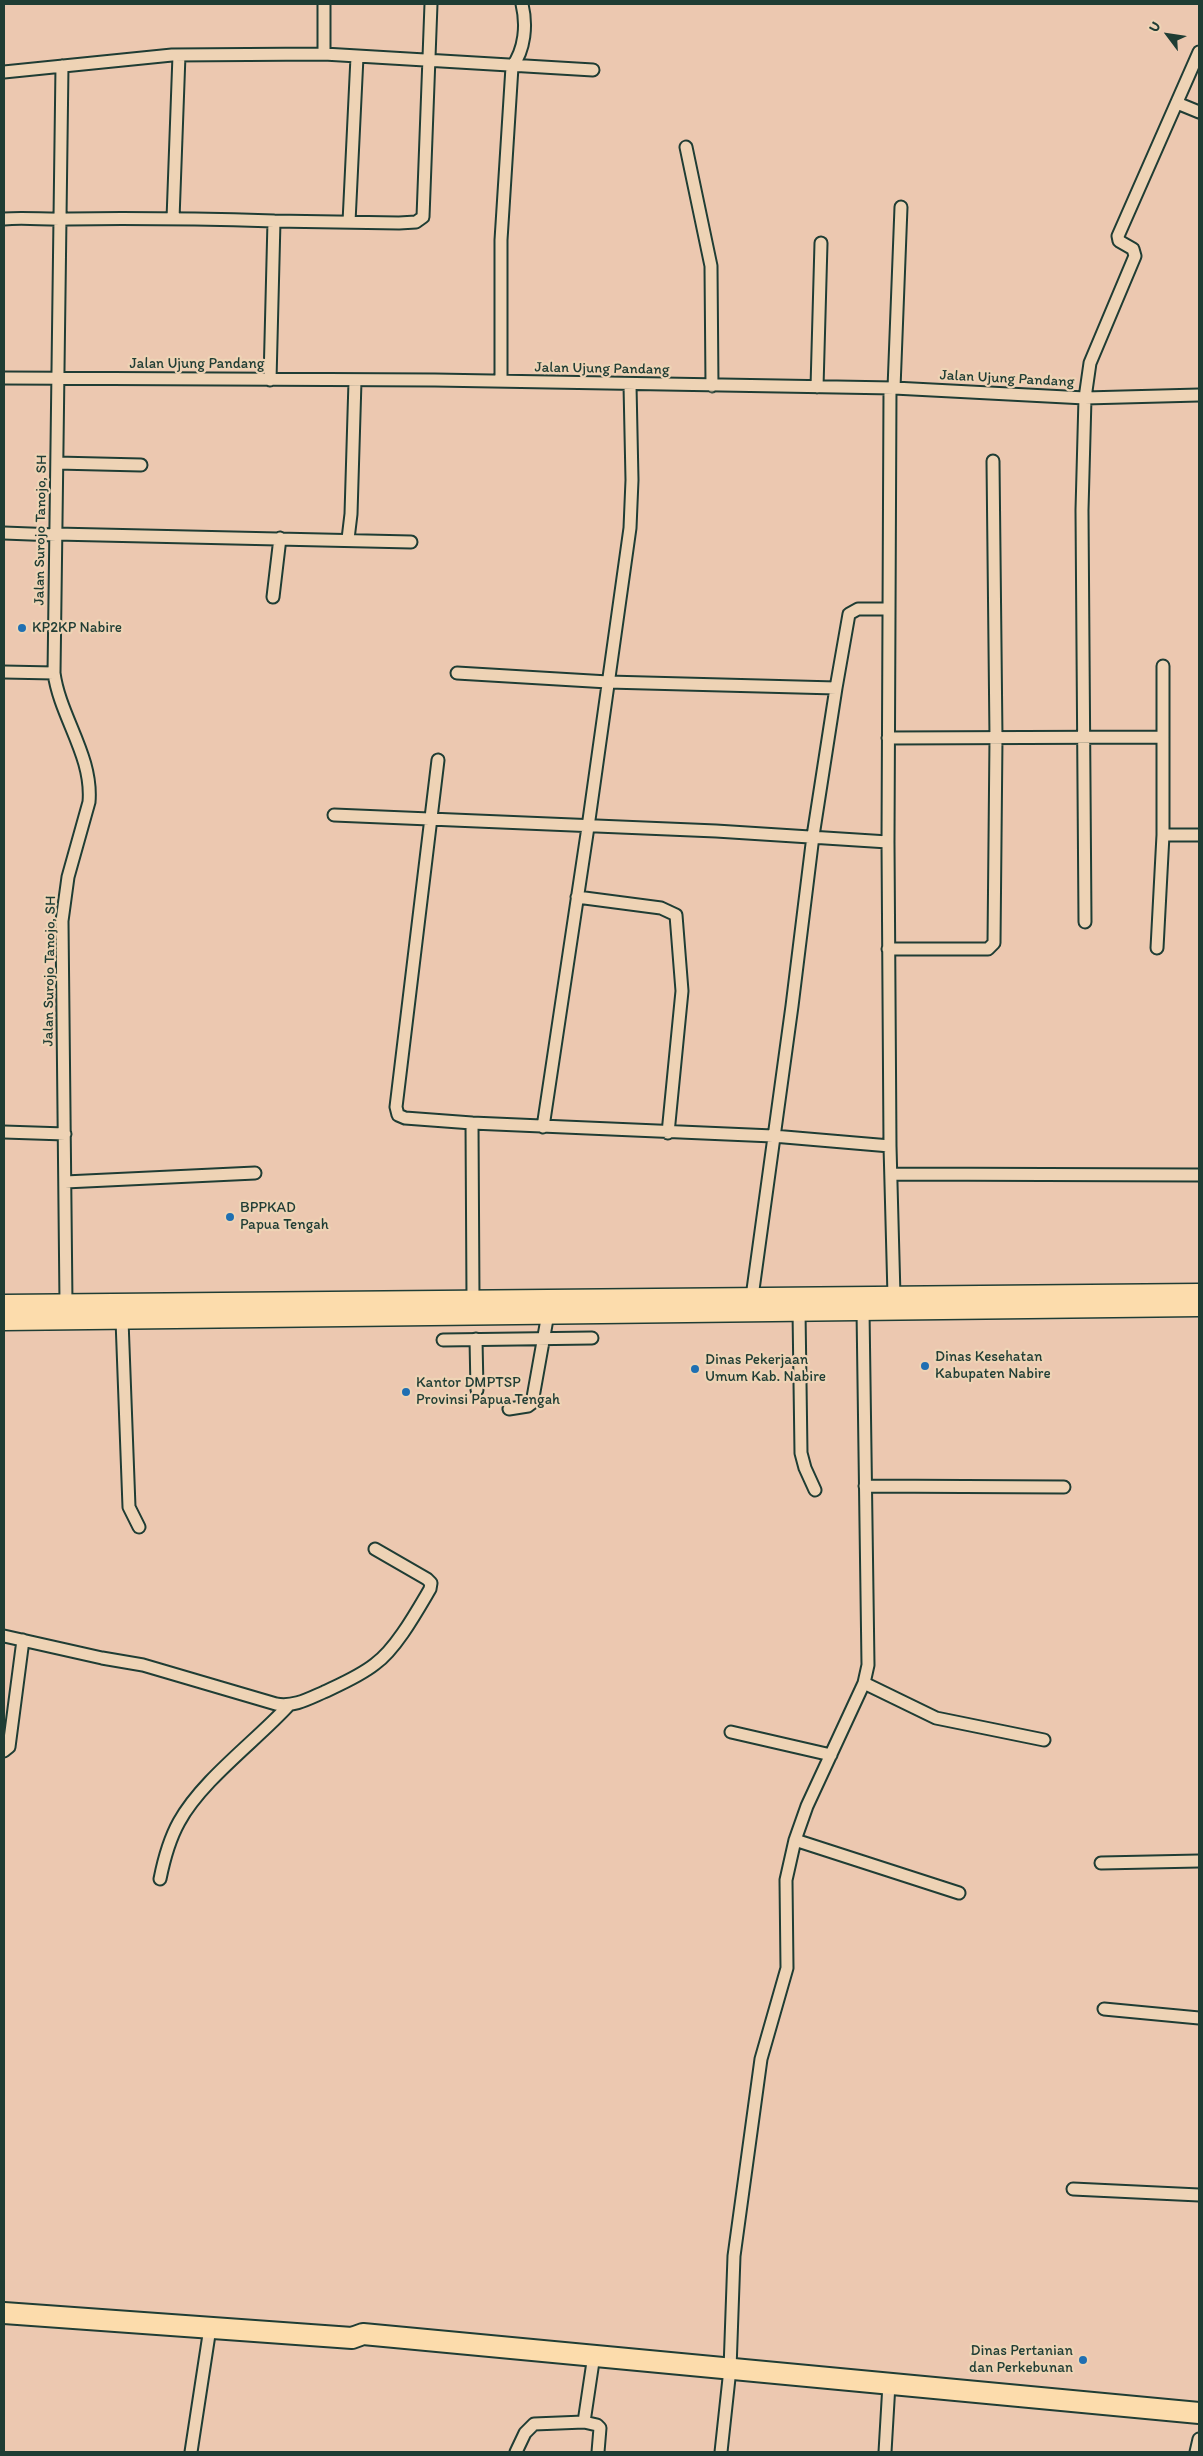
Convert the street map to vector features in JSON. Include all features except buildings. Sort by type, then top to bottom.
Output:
[{"type":"highway","points":[[4,2302],[169,2319],[210,2328],[352,2338],[363,2334],[1199,2413]]},
{"type":"highway","points":[[4,2314],[320,2323],[352,2327],[363,2334]]},
{"type":"main road","points":[[4,1321],[122,1320],[177,1310],[473,1300],[549,1306],[752,1297],[1199,1293]]},
{"type":"main road","points":[[4,1304],[66,1303],[177,1310],[549,1306],[799,1311],[1199,1307]]},
{"type":"street","points":[[324,4],[324,54]]},
{"type":"street","points":[[4,220],[24,217],[60,220],[173,218],[416,222],[423,217],[430,60],[430,4]]},
{"type":"street","points":[[501,381],[501,240],[512,67],[522,50],[524,23],[522,4]]},
{"type":"street","points":[[1085,922],[1082,510],[1085,398],[1090,363],[1135,256],[1133,249],[1119,241],[1118,236],[1199,52]]},
{"type":"street","points":[[4,72],[179,55],[324,54],[512,67],[593,70]]},
{"type":"street","points":[[173,218],[179,55]]},
{"type":"street","points":[[349,222],[357,57]]},
{"type":"street","name":"Jalan Surojo Tanojo, SH","points":[[62,66],[54,673],[57,693],[86,766],[90,788],[89,802],[68,877],[63,909],[66,1303]]},
{"type":"street","points":[[1177,104],[1199,112]]},
{"type":"street","points":[[686,147],[711,266],[712,386]]},
{"type":"street","points":[[894,1296],[888,949],[888,609],[892,388],[901,207]]},
{"type":"street","points":[[270,380],[274,221]]},
{"type":"street","points":[[817,387],[820,243]]},
{"type":"street","name":"Jalan Ujung Pandang","points":[[4,378],[501,381],[630,385],[892,388],[1085,398],[1199,395]]},
{"type":"street","points":[[348,540],[351,514],[355,381]]},
{"type":"street","points":[[543,1127],[588,827],[631,516],[630,385]]},
{"type":"street","points":[[888,949],[988,949],[993,946],[996,738],[993,461]]},
{"type":"street","points":[[57,463],[141,465]]},
{"type":"street","points":[[4,533],[411,542]]},
{"type":"street","points":[[273,597],[280,538]]},
{"type":"street","points":[[752,1297],[813,836],[846,622],[849,614],[858,609],[888,609]]},
{"type":"street","points":[[1157,948],[1163,834],[1163,666]]},
{"type":"street","points":[[4,672],[54,673]]},
{"type":"street","points":[[457,673],[608,682],[836,688]]},
{"type":"street","points":[[888,738],[1163,737]]},
{"type":"street","points":[[438,760],[396,1110],[398,1115],[405,1118],[472,1123],[668,1133],[773,1136],[890,1146]]},
{"type":"street","points":[[334,816],[813,836],[888,842]]},
{"type":"street","points":[[1163,834],[1199,835]]},
{"type":"street","points":[[577,897],[661,908],[676,915],[682,991],[668,1133]]},
{"type":"street","points":[[472,1123],[473,1300]]},
{"type":"street","points":[[4,1132],[65,1134]]},
{"type":"street","points":[[65,1182],[255,1173]]},
{"type":"street","points":[[891,1174],[1199,1175]]},
{"type":"street","points":[[509,1409],[528,1406],[532,1403],[549,1306]]},
{"type":"street","points":[[721,2452],[730,2370],[734,2256],[761,2059],[787,1968],[785,1887],[795,1840],[807,1806],[864,1682],[868,1665],[863,1310]]},
{"type":"street","points":[[799,1311],[801,1453],[805,1468],[815,1490]]},
{"type":"street","points":[[122,1320],[129,1507],[139,1527]]},
{"type":"street","points":[[443,1340],[592,1338]]},
{"type":"street","points":[[476,1340],[477,1390]]},
{"type":"street","points":[[865,1486],[1064,1487]]},
{"type":"street","points":[[4,1636],[102,1658],[143,1665],[276,1704],[289,1705],[305,1701],[375,1665],[386,1653],[430,1589],[431,1583],[427,1579],[375,1548]]},
{"type":"street","points":[[4,1751],[9,1747],[23,1640]]},
{"type":"street","points":[[864,1682],[930,1716],[1044,1740]]},
{"type":"street","points":[[160,1880],[171,1838],[180,1820],[194,1801],[289,1705]]},
{"type":"street","points":[[731,1732],[831,1755]]},
{"type":"street","points":[[795,1840],[958,1893]]},
{"type":"street","points":[[1101,1863],[1199,1861]]},
{"type":"street","points":[[1104,2010],[1199,2018]]},
{"type":"street","points":[[1073,2189],[1199,2195]]},
{"type":"street","points":[[191,2452],[210,2328]]},
{"type":"street","points":[[584,2422],[594,2355]]},
{"type":"street","points":[[885,2452],[889,2384]]},
{"type":"street","points":[[516,2452],[525,2433],[534,2424],[584,2422],[597,2425],[600,2428],[598,2452]]},
{"type":"street","points":[[1196,2452],[1199,2439]]},
{"type":"place","name":"KP2KP Nabire","points":[[22,628]]},
{"type":"place","name":"BPPKAD Papua Tengah","points":[[230,1217]]},
{"type":"place","name":"Dinas Kesehatan Kabupaten Nabire","points":[[925,1366]]},
{"type":"place","name":"Dinas Pekerjaan Umum Kab. Nabire","points":[[695,1369]]},
{"type":"place","name":"Kantor DMPTSP Provinsi Papua Tengah","points":[[406,1392]]},
{"type":"place","name":"Dinas Pertanian dan Perkebunan","points":[[1083,2360]]}]
